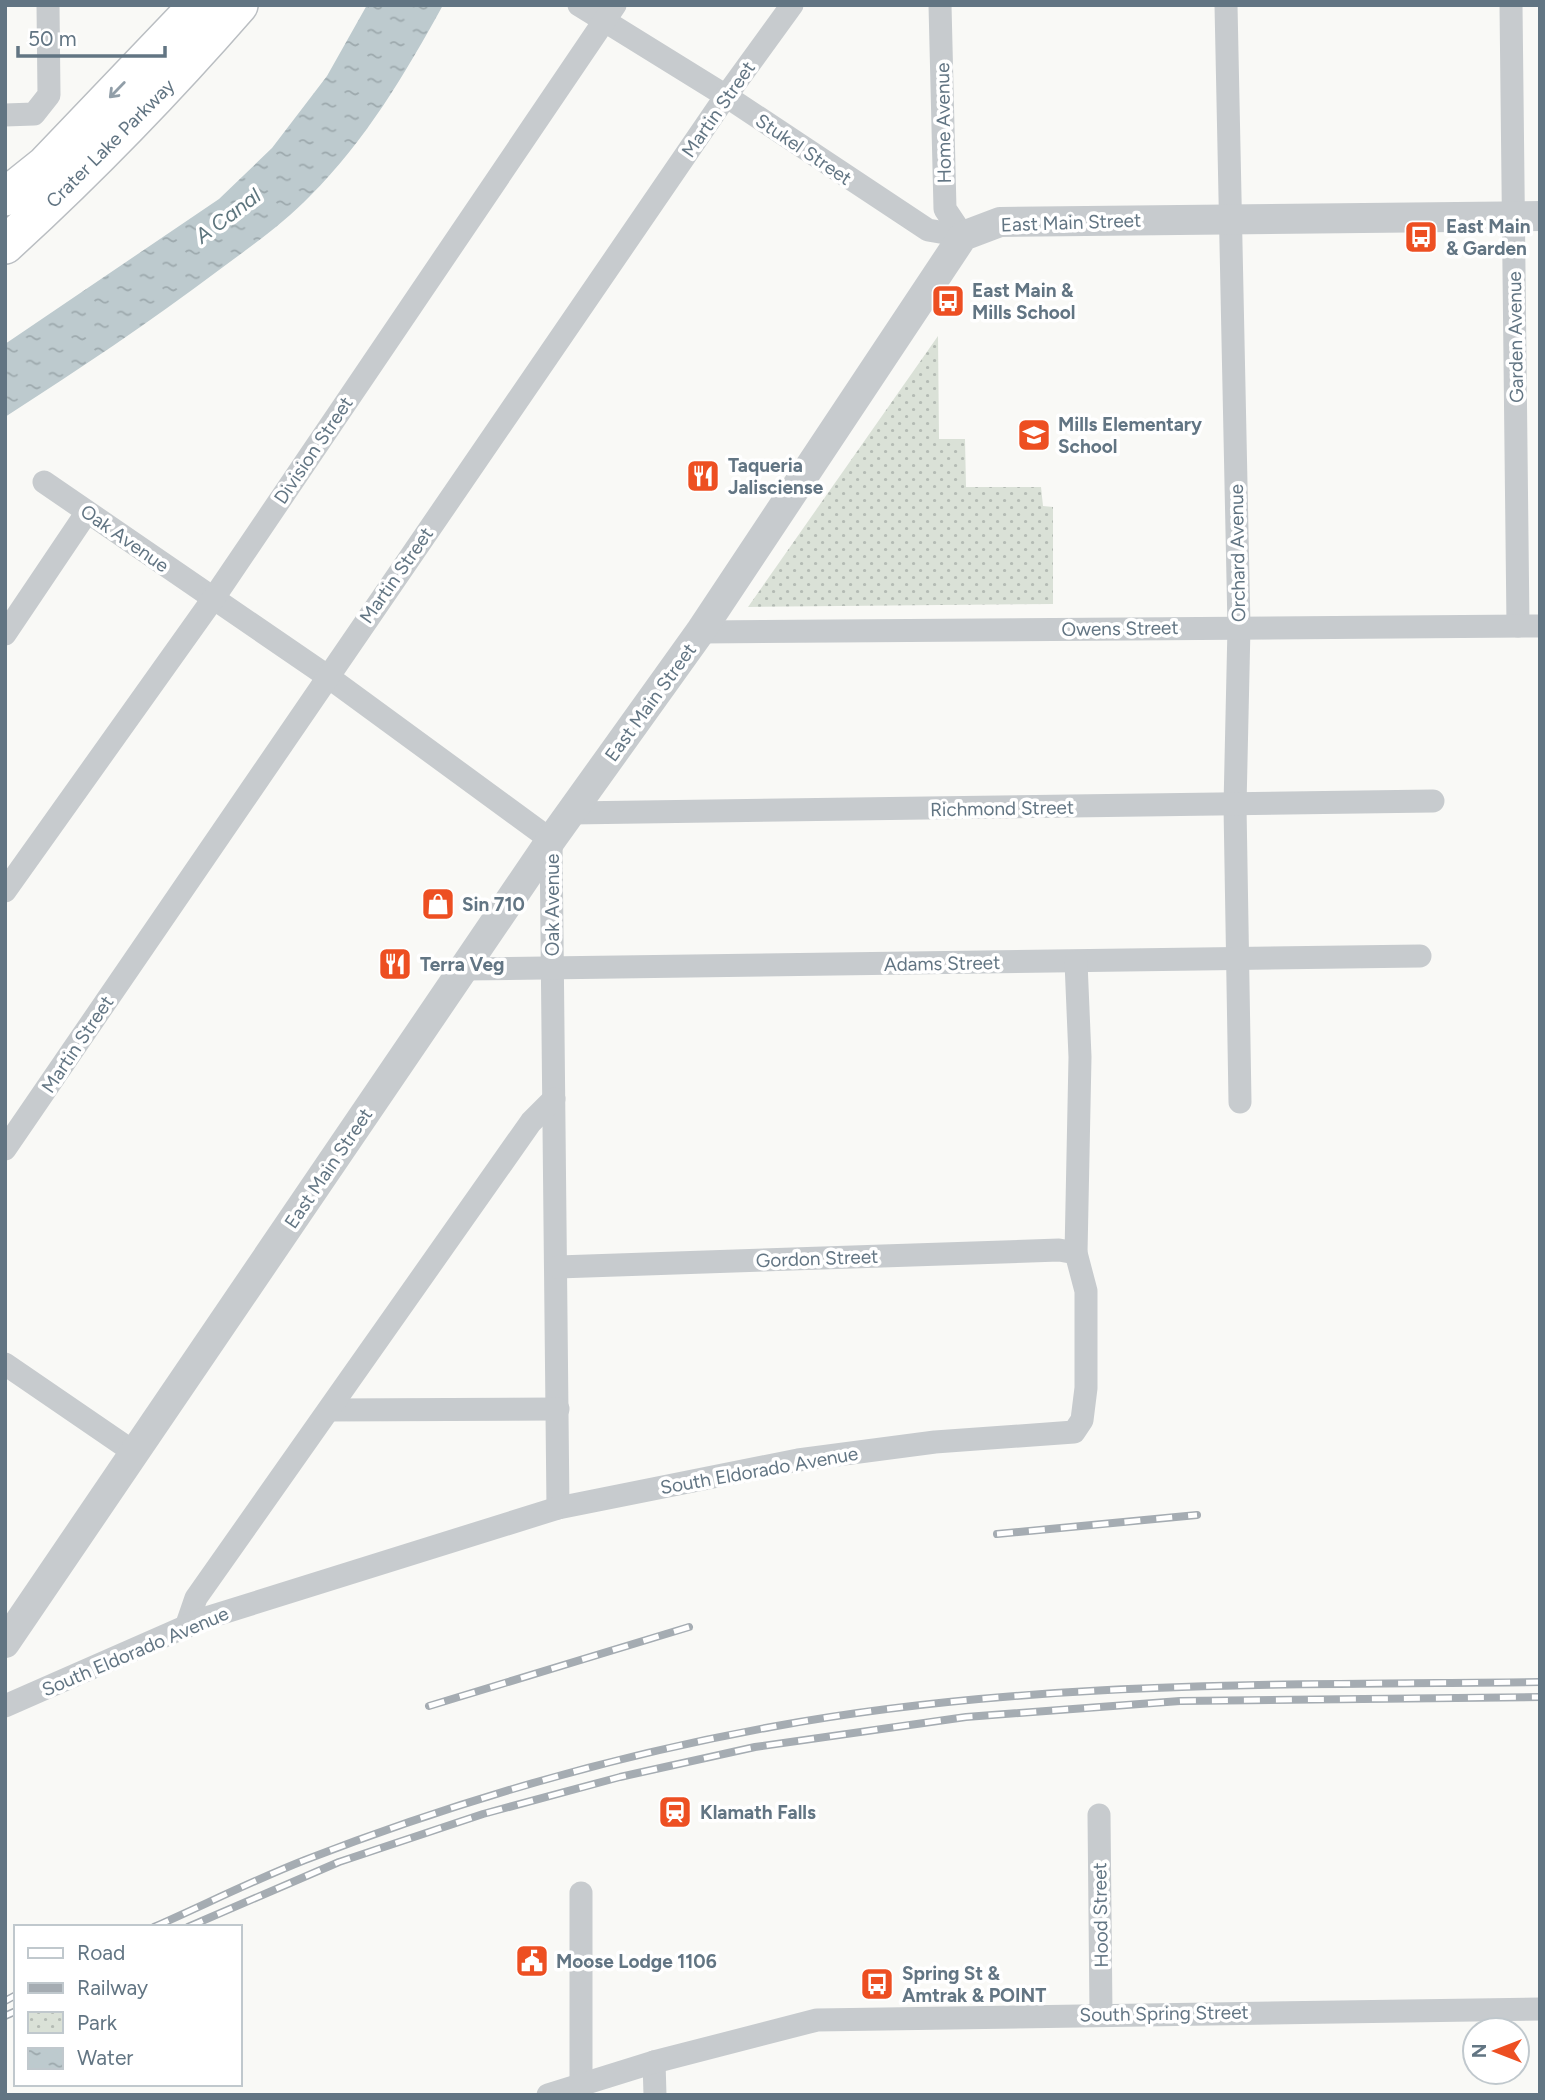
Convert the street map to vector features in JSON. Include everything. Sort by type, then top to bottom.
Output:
[{"type":"main road","name":"Crater Lake Parkway","points":[[5,197],[45,164],[198,5]]},
{"type":"main road","name":"Crater Lake Parkway","points":[[5,245],[84,173],[174,81],[239,5]]},
{"type":"street","points":[[5,115],[34,114],[49,95],[48,5]]},
{"type":"street","name":"Stukel Street","points":[[579,5],[609,13],[726,96],[928,230],[963,236]]},
{"type":"street","name":"Martin Street","points":[[5,1149],[726,96],[792,5]]},
{"type":"street","name":"Home Avenue","points":[[940,5],[944,209],[963,236]]},
{"type":"street","name":"Orchard Avenue","points":[[1226,5],[1239,627],[1235,806],[1240,1102]]},
{"type":"street","name":"Garden Avenue","points":[[1511,5],[1526,217],[1529,626]]},
{"type":"street","name":"Division Street","points":[[5,891],[213,599],[609,13]]},
{"type":"street","name":"East Main Street","points":[[5,1643],[551,840],[700,632],[963,236],[1000,222],[1526,217]]},
{"type":"street","name":"Oak Avenue","points":[[44,482],[327,676],[551,840],[558,1267],[558,1508]]},
{"type":"street","points":[[5,634],[87,512]]},
{"type":"street","name":"Owens Street","points":[[700,632],[1529,626]]},
{"type":"street","name":"Richmond Street","points":[[571,813],[1235,806],[1433,801]]},
{"type":"street","name":"Adams Street","points":[[465,969],[1420,957]]},
{"type":"street","name":"South Eldorado Avenue","points":[[5,1706],[186,1627],[558,1508],[798,1460],[935,1442],[1074,1432],[1082,1420],[1086,1388],[1086,1291],[1076,1253],[1080,1057],[1076,962]]},
{"type":"street","points":[[186,1627],[196,1598],[531,1122],[554,1099]]},
{"type":"street","name":"Gordon Street","points":[[558,1267],[1059,1250],[1076,1253]]},
{"type":"street","points":[[5,1364],[135,1453]]},
{"type":"street","points":[[329,1410],[558,1409]]},
{"type":"street","name":"Hood Street","points":[[1098,1815],[1101,2014]]},
{"type":"street","points":[[581,1893],[581,2084]]},
{"type":"street","name":"South Spring Street","points":[[548,2095],[654,2062],[817,2020],[1540,2009]]},
{"type":"street","points":[[654,2062],[655,2095]]},
{"type":"green space","points":[[938,336],[939,439],[965,439],[966,487],[1041,487],[1043,506],[1053,507],[1053,604],[748,607]]},
{"type":"water","name":"A Canal","points":[[367,5],[443,5],[383,105],[330,175],[289,216],[243,253],[87,364],[5,417],[5,344],[219,199],[272,148],[327,76]]},
{"type":"railway","points":[[997,1534],[1197,1515]]},
{"type":"railway","points":[[429,1706],[689,1627]]},
{"type":"railway","points":[[158,1925],[305,1860],[476,1800],[652,1752],[771,1727],[866,1712],[1058,1693],[1251,1685],[1540,1682]]},
{"type":"railway","points":[[193,1925],[339,1862],[483,1814],[620,1777],[755,1747],[966,1717],[1180,1701],[1540,1697]]},
{"type":"railway","points":[[5,2001],[14,1996]]},
{"type":"railway","points":[[5,2016],[14,2012]]},
{"type":"place","name":"East Main & Garden","points":[[1421,237]]},
{"type":"place","name":"East Main & Mills School","points":[[948,301]]},
{"type":"place","name":"Mills Elementary School","points":[[1034,435]]},
{"type":"place","name":"Taqueria Jalisciense","points":[[703,476]]},
{"type":"place","name":"Sin 710","points":[[438,904]]},
{"type":"place","name":"Terra Veg","points":[[395,964]]},
{"type":"place","name":"Klamath Falls","points":[[675,1812]]},
{"type":"place","name":"Moose Lodge 1106","points":[[532,1961]]},
{"type":"place","name":"Spring St & Amtrak & POINT","points":[[877,1984]]}]
